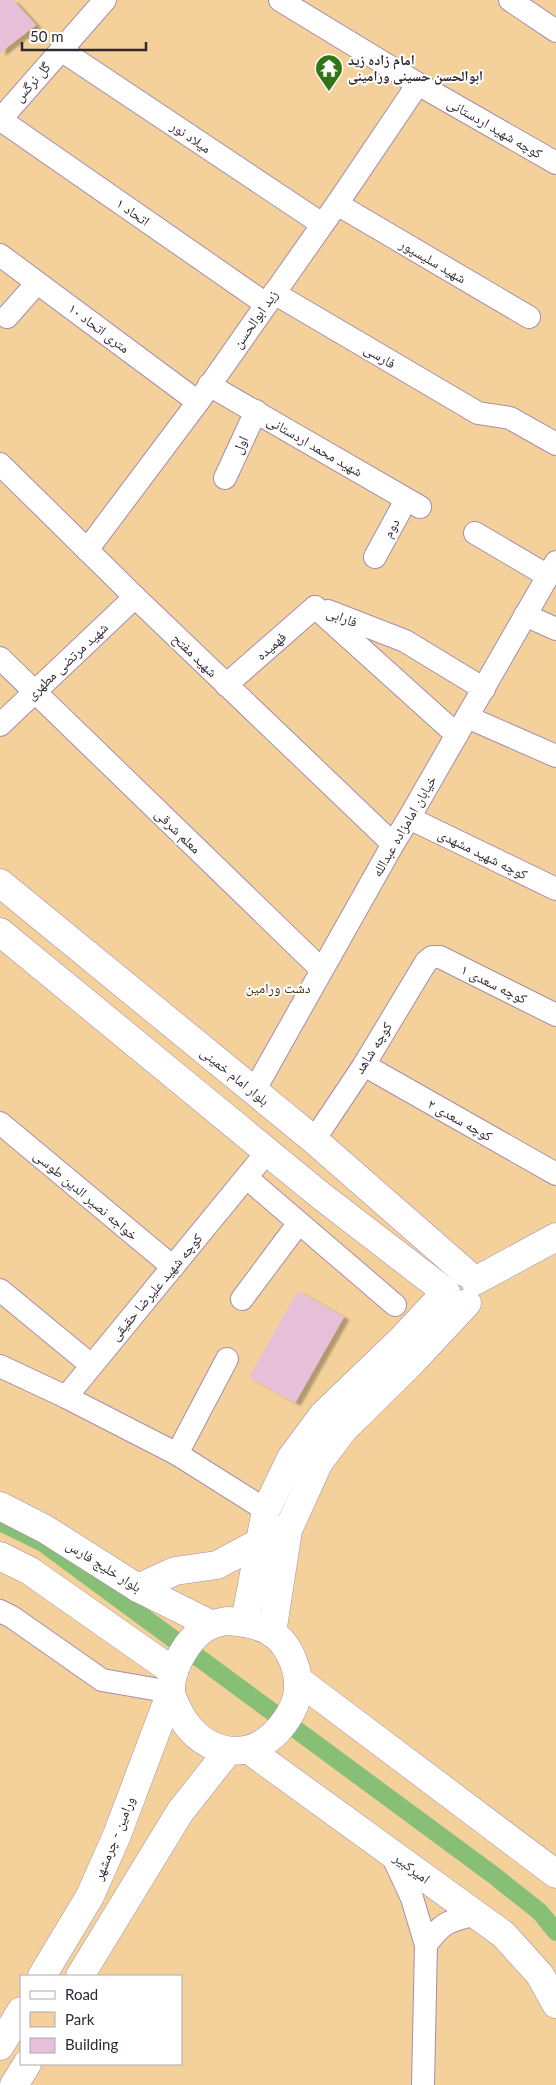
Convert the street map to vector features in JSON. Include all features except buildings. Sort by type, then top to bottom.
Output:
[{"type":"main road","name":"بلوار امام خمینی","points":[[0,883],[314,1140],[466,1289]]},
{"type":"main road","points":[[0,932],[267,1152],[466,1289]]},
{"type":"main road","points":[[245,1622],[266,1510],[291,1458],[322,1415],[402,1339],[466,1289],[556,1237]]},
{"type":"main road","points":[[272,1633],[288,1530],[319,1462],[344,1429],[412,1362],[466,1289],[556,1257]]},
{"type":"main road","name":"بلوار خلیج فارس","points":[[0,1506],[46,1529],[138,1588],[186,1656]]},
{"type":"main road","points":[[138,1588],[176,1572],[216,1565],[260,1542]]},
{"type":"main road","points":[[0,1556],[30,1570],[186,1656]]},
{"type":"main road","points":[[81,1975],[180,1812],[238,1751],[265,1742],[284,1722],[297,1699],[298,1680],[294,1663],[285,1646],[272,1633],[245,1622],[228,1621],[186,1656],[179,1713],[188,1728],[210,1745],[238,1751]]},
{"type":"main road","name":"ورامین - چرمشهر","points":[[43,1975],[90,1896],[117,1835],[186,1656]]},
{"type":"main road","points":[[298,1680],[556,1874]]},
{"type":"main road","name":"امیرکبیر","points":[[238,1751],[391,1852],[504,1935],[540,1975],[556,2004]]},
{"type":"main road","points":[[0,2046],[20,2013]]},
{"type":"main road","points":[[14,2085],[26,2065]]},
{"type":"street","name":"گل نرگس","points":[[0,120],[105,0]]},
{"type":"street","name":"کوچه شهید اردستانی","points":[[280,0],[418,84],[556,163]]},
{"type":"street","points":[[510,0],[556,31]]},
{"type":"street","name":"میلاد نور","points":[[61,50],[322,224]]},
{"type":"street","name":"زید ابوالحسن","points":[[86,550],[203,394],[337,204],[418,84]]},
{"type":"street","name":"اتحاد ۱","points":[[0,120],[270,298]]},
{"type":"street","name":"شهید سلیسپور","points":[[337,204],[529,317]]},
{"type":"street","name":"۱۰ متری اتحاد","points":[[0,255],[37,283],[203,394]]},
{"type":"street","points":[[7,317],[37,283]]},
{"type":"street","name":"فارسی","points":[[270,298],[478,413],[510,418],[556,444]]},
{"type":"street","name":"شهید محمد اردستانی","points":[[203,394],[256,411],[413,504]]},
{"type":"street","name":"اول","points":[[225,478],[256,411]]},
{"type":"street","name":"شهید مفتح","points":[[0,464],[86,550],[393,844]]},
{"type":"street","name":"دوم","points":[[375,557],[413,504]]},
{"type":"street","points":[[475,532],[552,569]]},
{"type":"street","name":"خیابان امامزاده عبدالله","points":[[254,1090],[552,569]]},
{"type":"street","name":"شهید مرتضی مطهری","points":[[0,725],[135,597]]},
{"type":"street","name":"فهمیده","points":[[226,684],[315,607]]},
{"type":"street","name":"فارابی","points":[[315,607],[405,641],[484,689]]},
{"type":"street","name":"فارابی","points":[[315,607],[462,726],[556,756]]},
{"type":"street","points":[[526,616],[556,628]]},
{"type":"street","name":"معلم شرقی","points":[[0,658],[322,970]]},
{"type":"street","name":"کوچه شهید مشهدی","points":[[410,818],[556,888]]},
{"type":"street","name":"کوچه سعدی ۱","points":[[432,957],[440,957],[556,1015]]},
{"type":"street","name":"کوچه شاهد","points":[[314,1140],[364,1065],[426,962],[432,957]]},
{"type":"street","name":"کوچه سعدی ۲","points":[[364,1065],[556,1174]]},
{"type":"street","name":"خواجه نصیر الدین طوسی","points":[[0,1124],[173,1267]]},
{"type":"street","name":"کوچه شهید علیرضا حقیقی","points":[[66,1397],[91,1364],[267,1152]]},
{"type":"street","points":[[247,1178],[298,1224],[395,1305]]},
{"type":"street","points":[[242,1299],[298,1224]]},
{"type":"street","points":[[0,1290],[91,1364]]},
{"type":"street","points":[[176,1454],[227,1359]]},
{"type":"street","points":[[0,1366],[66,1397],[176,1454],[266,1510]]},
{"type":"street","points":[[0,1611],[12,1617],[102,1680],[186,1656]]},
{"type":"street","points":[[391,1852],[412,1898],[426,1945],[423,2085]]},
{"type":"street","points":[[426,1945],[438,1929],[449,1922],[477,1914]]},
{"type":"green space","name":"دشت ورامین","points":[[0,0],[556,0],[556,2085],[0,2085]]},
{"type":"waterway","points":[[0,1522],[43,1543],[492,1874],[540,1912],[556,1932]]},
{"type":"place","name":"امام زاده زید ابوالحسن حسینی ورامینی","points":[[329,92]]}]
